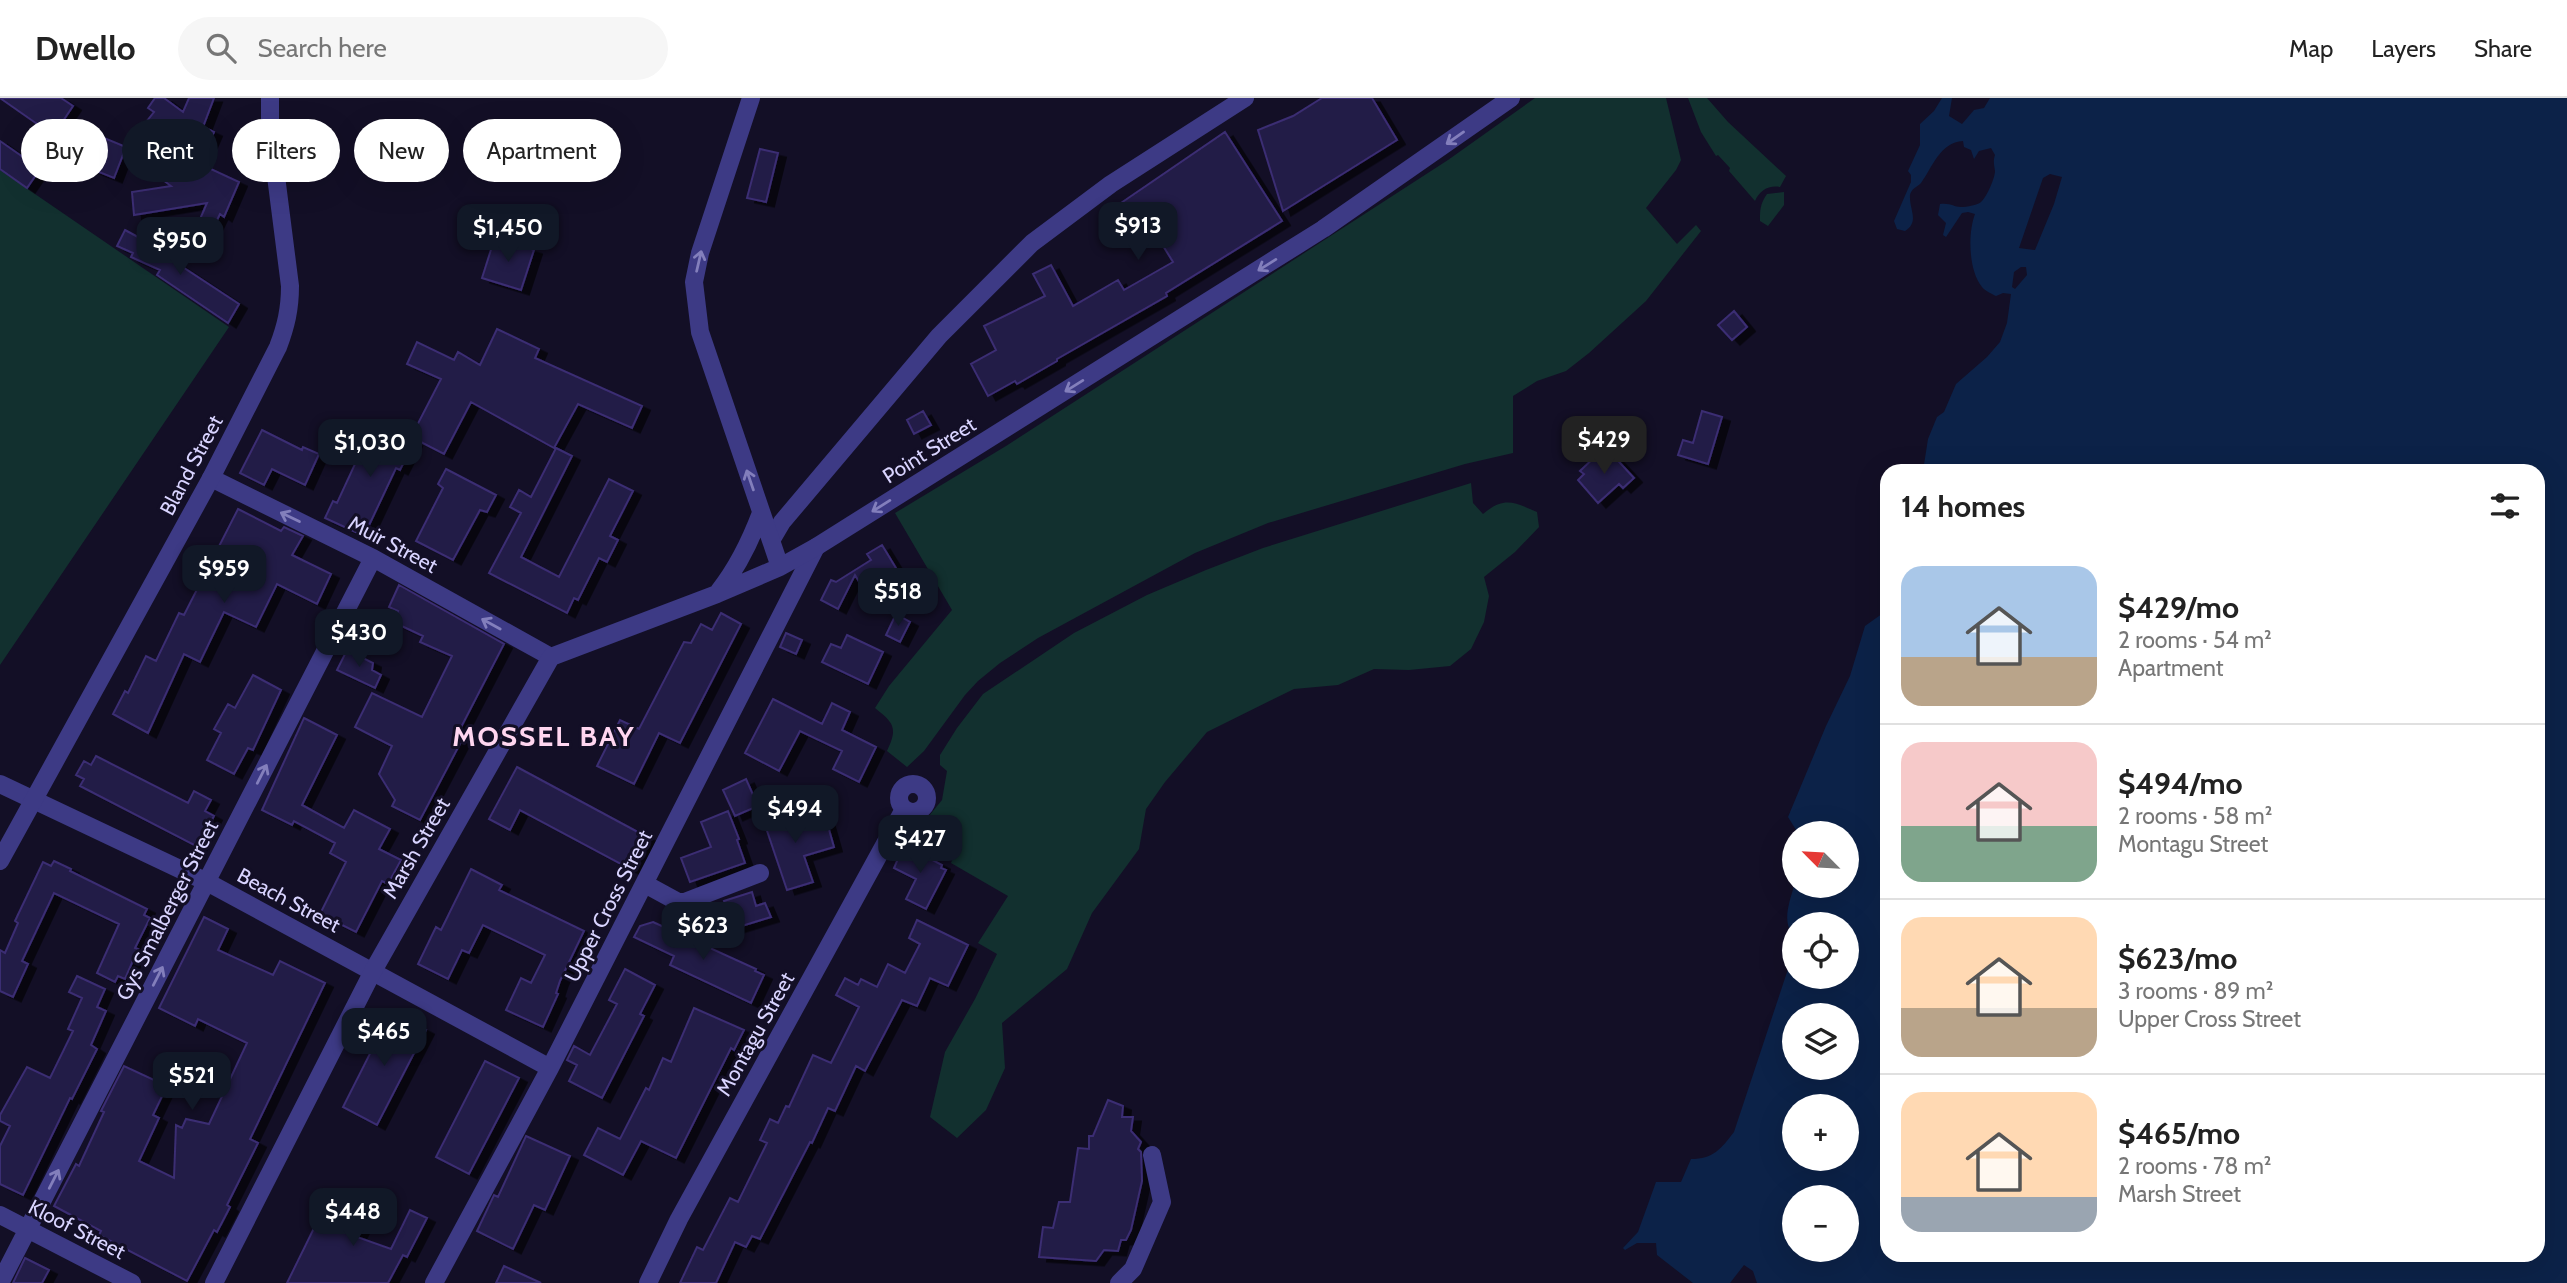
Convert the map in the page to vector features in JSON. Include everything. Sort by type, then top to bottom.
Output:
[{"type":"street","name":"Bland Street","points":[[0,861],[211,478],[278,347],[290,308],[286,251],[270,129],[270,98]]},
{"type":"street","points":[[551,657],[780,567],[700,332],[694,282],[700,253],[751,98]]},
{"type":"street","points":[[734,572],[772,539],[782,522],[939,336],[1032,243],[1111,184],[1245,98]]},
{"type":"street","name":"Point Street","points":[[780,567],[1323,229],[1511,98]]},
{"type":"street","name":"Muir Street","points":[[211,478],[373,558],[551,657]]},
{"type":"street","points":[[717,594],[747,549],[761,513]]},
{"type":"street","name":"Upper Cross Street","points":[[434,1283],[550,1069],[816,547]]},
{"type":"street","name":"Gys Smalberger Street","points":[[0,1283],[373,558]]},
{"type":"street","name":"Marsh Street","points":[[214,1283],[373,971],[551,657]]},
{"type":"street","name":"Beach Street","points":[[0,784],[207,882],[550,1069]]},
{"type":"street","name":"Montagu Street","points":[[648,1283],[686,1207],[904,809]]},
{"type":"street","points":[[645,884],[678,902],[685,902],[760,873]]},
{"type":"street","points":[[1119,1283],[1133,1269],[1162,1202],[1152,1155]]},
{"type":"street","name":"Kloof Street","points":[[0,1214],[132,1283]]},
{"type":"green space","points":[[1535,98],[1666,98],[1681,160],[1646,208],[1677,244],[1696,225],[1701,231],[1646,301],[1589,353],[1566,371],[1537,381],[1513,396],[1513,453],[1465,464],[1268,523],[1195,553],[1038,638],[1000,663],[965,695],[924,751],[907,767],[887,751],[892,737],[892,726],[875,708],[889,686],[952,610],[895,513],[1006,446],[1448,160]]},
{"type":"green space","points":[[1688,98],[1707,98],[1728,122],[1786,176],[1780,187],[1765,189],[1755,201],[1729,171],[1730,168],[1716,156],[1701,132]]},
{"type":"green space","points":[[0,170],[229,327],[0,665]]},
{"type":"green space","points":[[1784,192],[1784,205],[1768,226],[1760,221],[1761,207],[1767,194]]},
{"type":"green space","points":[[1471,483],[1473,503],[1483,514],[1497,505],[1515,503],[1537,512],[1539,527],[1515,552],[1484,577],[1489,596],[1484,622],[1471,649],[1450,666],[1409,670],[1374,669],[1338,685],[1294,689],[1207,732],[1146,809],[1139,849],[1092,913],[1067,969],[1002,1023],[1005,1068],[986,1110],[957,1138],[930,1117],[945,1052],[997,954],[978,943],[1008,896],[951,863],[959,842],[957,836],[946,836],[935,844],[924,843],[909,834],[924,822],[942,800],[947,771],[940,765],[940,755],[983,694],[1074,633],[1147,595],[1263,548]]},
{"type":"water","points":[[1942,98],[1952,98],[1949,116],[1962,124],[1974,110],[1984,108],[1990,98],[2567,98],[2567,1283],[1757,1283],[1753,1271],[1744,1265],[1730,1283],[1693,1283],[1657,1255],[1656,1243],[1637,1243],[1625,1250],[1623,1248],[1638,1232],[1656,1182],[1681,1182],[1691,1159],[1716,1152],[1734,1132],[1782,987],[1859,989],[1859,912],[1788,912],[1791,898],[1859,898],[1859,821],[1790,821],[1788,817],[1850,676],[1865,626],[1880,615],[1880,1262],[2545,1262],[2545,464],[1924,464],[1928,439],[1956,384],[2000,342],[2007,323],[2011,294],[1996,296],[1983,288],[1977,280],[1971,251],[1971,231],[1975,214],[1962,213],[1946,237],[1943,235],[1946,223],[1938,215],[1940,204],[1966,207],[1978,204],[1984,199],[1995,174],[1995,155],[1991,148],[1979,151],[1974,159],[1971,150],[1964,147],[1963,141],[1948,146],[1911,193],[1912,223],[1905,231],[1897,229],[1894,221],[1911,182],[1908,171],[1920,145],[1920,124],[1934,111]],"holes":[[[2050,174],[2062,177],[2035,250],[2019,248],[2043,178]],[[2026,267],[2027,275],[2015,289],[2012,287],[2014,272]]]},
{"type":"building","points":[[0,98],[61,98],[73,106],[64,119],[30,119]]},
{"type":"building","points":[[155,98],[164,98],[183,112],[189,98],[214,98],[206,119],[148,119],[154,112],[148,108]]},
{"type":"building","points":[[1322,98],[1372,98],[1397,140],[1283,211],[1258,130],[1293,116]]},
{"type":"building","points":[[1225,132],[1282,221],[1166,293],[1167,296],[1017,384],[1015,381],[988,396],[971,364],[996,350],[984,326],[1045,296],[1033,274],[1051,265],[1073,306],[1118,280],[1124,290],[1173,262],[1152,228],[1141,236],[1121,203]]},
{"type":"building","points":[[108,140],[122,145],[122,157],[114,178],[108,176]]},
{"type":"building","points":[[0,141],[21,156],[21,182],[31,182],[27,188],[0,169]]},
{"type":"building","points":[[760,149],[778,153],[766,202],[747,198]]},
{"type":"building","points":[[218,172],[232,179],[232,182],[239,182],[224,217],[220,214],[208,239],[194,233],[207,203],[134,215],[132,192],[171,186],[166,182],[218,182]]},
{"type":"building","points":[[125,230],[164,251],[163,254],[239,304],[228,323],[157,275],[160,270],[131,257],[133,253],[117,246]]},
{"type":"building","points":[[495,237],[534,250],[521,290],[482,278]]},
{"type":"building","points":[[1734,311],[1747,327],[1732,340],[1718,325]]},
{"type":"building","points":[[497,329],[539,349],[535,358],[642,406],[632,428],[578,404],[554,448],[471,402],[444,454],[411,437],[441,379],[407,364],[417,342],[454,360],[458,352],[480,365]]},
{"type":"building","points":[[923,411],[931,425],[914,434],[907,420]]},
{"type":"building","points":[[1702,411],[1722,417],[1708,464],[1678,455],[1683,440],[1693,443]]},
{"type":"building","points":[[374,423],[414,442],[400,470],[396,468],[364,536],[325,518],[333,501],[337,503]]},
{"type":"building","points":[[262,430],[302,450],[303,447],[319,454],[305,485],[272,469],[264,485],[240,473]]},
{"type":"building","points":[[556,448],[572,456],[521,557],[559,577],[609,479],[633,491],[610,536],[618,540],[607,562],[599,558],[578,600],[574,598],[567,613],[489,573],[521,513],[510,507],[519,490],[531,497]]},
{"type":"building","points":[[1609,451],[1634,478],[1623,488],[1619,484],[1598,503],[1578,480],[1584,474],[1580,471],[1599,453],[1602,457]]},
{"type":"building","points":[[446,469],[496,495],[487,512],[480,510],[453,560],[416,541],[443,488],[438,484]]},
{"type":"building","points":[[238,509],[281,531],[284,527],[303,536],[292,555],[331,574],[317,604],[277,584],[256,627],[224,612],[200,662],[184,654],[148,733],[113,714],[125,691],[128,693],[146,656],[156,661],[179,613],[184,615]]},
{"type":"building","points":[[882,545],[908,588],[875,608],[855,575],[838,609],[821,600],[831,580],[836,582],[871,560],[867,554]]},
{"type":"building","points":[[399,585],[504,644],[457,735],[463,738],[420,820],[392,806],[395,800],[379,774],[392,746],[355,727],[372,693],[422,717],[452,656],[420,642],[423,636],[393,622],[398,611],[389,607]]},
{"type":"building","points":[[721,613],[741,624],[680,743],[659,733],[634,784],[597,766],[620,720],[639,729],[684,642],[691,643],[701,624],[712,630]]},
{"type":"building","points":[[896,614],[910,622],[900,642],[886,635]]},
{"type":"building","points":[[786,633],[802,640],[796,654],[780,647]]},
{"type":"building","points":[[847,635],[883,652],[868,684],[822,662],[831,644],[841,648]]},
{"type":"building","points":[[347,650],[373,663],[372,670],[381,675],[375,688],[337,670]]},
{"type":"building","points":[[253,675],[281,690],[253,750],[248,748],[234,774],[207,760],[221,733],[214,729],[228,704],[235,708]]},
{"type":"building","points":[[773,699],[822,724],[832,703],[850,712],[842,730],[876,747],[859,782],[833,769],[842,751],[800,731],[779,771],[745,753]]},
{"type":"building","points":[[304,718],[337,735],[302,805],[344,828],[354,810],[390,829],[379,849],[401,860],[388,884],[382,881],[356,932],[320,914],[346,862],[330,853],[335,843],[294,821],[292,825],[262,810]]},
{"type":"building","points":[[96,756],[188,803],[194,791],[211,800],[205,811],[214,816],[198,847],[80,786],[84,779],[76,775],[84,761],[91,765]]},
{"type":"building","points":[[517,767],[649,838],[632,870],[520,810],[510,830],[489,819]]},
{"type":"building","points":[[746,779],[758,806],[735,816],[723,790]]},
{"type":"building","points":[[786,805],[794,828],[826,819],[834,847],[804,856],[813,882],[787,890],[761,813]]},
{"type":"building","points":[[728,811],[745,863],[690,882],[681,858],[711,847],[701,822]]},
{"type":"building","points":[[904,845],[942,865],[941,868],[946,870],[926,909],[906,899],[916,879],[894,868]]},
{"type":"building","points":[[54,861],[147,909],[144,915],[150,918],[135,948],[138,949],[125,979],[118,976],[115,982],[97,973],[119,924],[54,893],[22,961],[28,964],[13,997],[0,991],[0,950],[5,953],[18,923],[15,921],[43,862],[51,866]]},
{"type":"building","points":[[471,869],[502,885],[499,890],[584,931],[560,981],[556,993],[558,994],[543,1027],[506,1010],[521,978],[531,983],[545,955],[483,925],[469,953],[462,950],[448,979],[418,964],[436,927],[441,930]]},
{"type":"building","points":[[752,892],[756,906],[765,903],[771,917],[732,929],[724,901]]},
{"type":"building","points":[[204,917],[228,929],[218,950],[273,975],[280,961],[325,983],[250,1139],[258,1143],[227,1205],[230,1207],[217,1232],[214,1230],[187,1281],[99,1235],[101,1231],[54,1206],[76,1164],[79,1166],[104,1112],[101,1111],[124,1066],[167,1086],[153,1115],[159,1118],[139,1161],[174,1178],[176,1125],[182,1128],[186,1119],[209,1124],[247,1043],[198,1019],[195,1026],[159,1008]]},
{"type":"building","points":[[917,920],[968,945],[948,986],[930,978],[917,1006],[902,1000],[865,1071],[856,1066],[835,1111],[828,1108],[760,1239],[752,1236],[746,1247],[735,1242],[716,1283],[680,1283],[697,1247],[703,1250],[730,1198],[738,1202],[767,1143],[760,1140],[770,1119],[778,1123],[786,1106],[789,1107],[813,1055],[831,1063],[859,1007],[836,995],[845,978],[858,985],[861,979],[877,987],[888,964],[905,973],[920,944],[909,938]]},
{"type":"building","points":[[653,922],[764,975],[751,1003],[670,965],[674,956],[634,937],[640,926]]},
{"type":"building","points":[[625,969],[655,985],[640,1014],[644,1016],[602,1098],[569,1081],[577,1065],[567,1060],[574,1046],[590,1055],[617,1004],[609,1000]]},
{"type":"building","points":[[77,976],[105,989],[97,1007],[106,1011],[91,1045],[97,1049],[23,1195],[0,1184],[0,1146],[10,1126],[0,1121],[0,1115],[27,1067],[50,1078],[73,1031],[68,1029],[82,998],[69,992]]},
{"type":"building","points":[[694,1008],[744,1030],[734,1050],[731,1048],[676,1158],[641,1141],[623,1175],[584,1155],[598,1128],[620,1139],[646,1088],[649,1090],[663,1058],[671,1062]]},
{"type":"building","points":[[391,1012],[426,1030],[377,1125],[343,1107]]},
{"type":"building","points":[[485,1061],[519,1078],[469,1174],[436,1157]]},
{"type":"building","points":[[1108,1100],[1123,1106],[1122,1117],[1133,1117],[1131,1131],[1141,1142],[1138,1149],[1141,1152],[1142,1181],[1131,1230],[1126,1240],[1121,1240],[1118,1251],[1104,1250],[1096,1261],[1039,1257],[1043,1227],[1053,1228],[1059,1202],[1070,1202],[1078,1148],[1089,1149],[1089,1136],[1093,1136]]},
{"type":"building","points":[[526,1136],[570,1156],[545,1210],[534,1205],[513,1249],[477,1231],[494,1195],[498,1197]]},
{"type":"building","points":[[347,1190],[374,1203],[357,1237],[391,1249],[410,1210],[427,1218],[407,1257],[403,1255],[388,1283],[287,1283],[316,1224],[327,1229]]},
{"type":"building","points":[[25,1258],[49,1270],[42,1283],[13,1283]]},
{"type":"building","points":[[504,1266],[541,1283],[496,1283]]},
{"type":"district","name":"MOSSEL BAY","points":[[544,736]]}]
